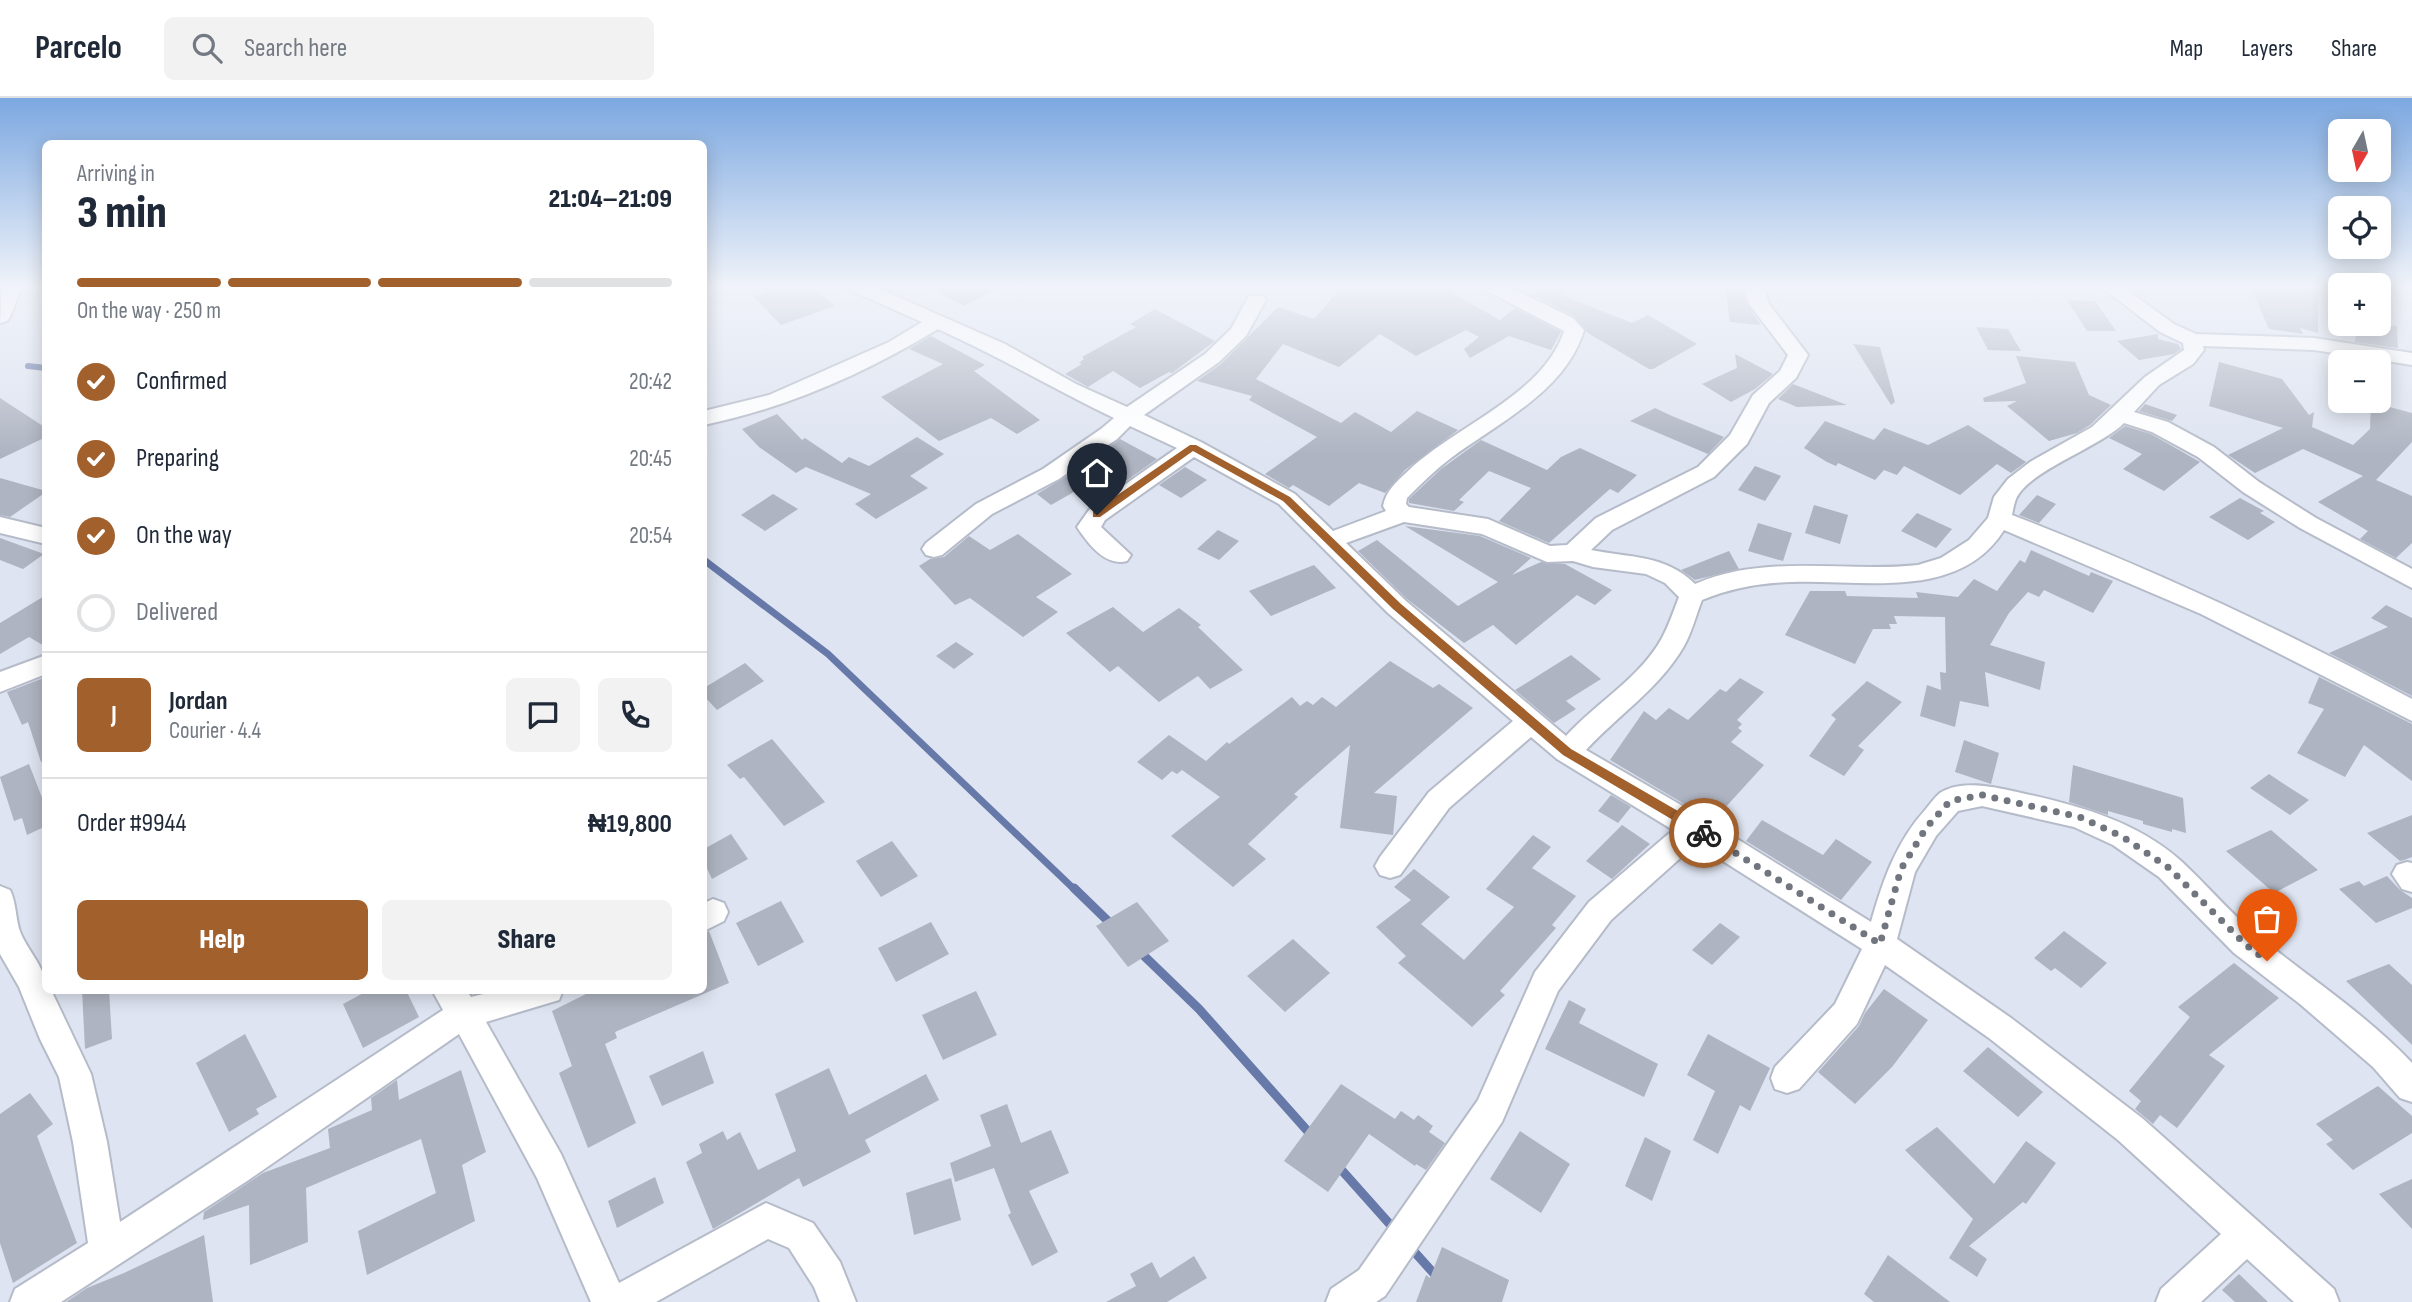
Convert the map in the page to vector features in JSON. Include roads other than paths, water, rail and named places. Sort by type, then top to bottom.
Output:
[{"type":"street","points":[[707,417],[776,400],[901,342]]},
{"type":"street","points":[[985,342],[1069,388],[1193,447],[1287,499],[1397,607],[1567,752],[1695,827],[1880,944],[2000,1028],[2130,1129],[2320,1302]]},
{"type":"street","points":[[934,550],[984,509],[1051,474],[1109,434],[1128,416],[1212,358],[1228,342]]},
{"type":"street","points":[[1402,514],[1394,506],[1396,496],[1443,453],[1540,383],[1571,342]]},
{"type":"street","points":[[1573,553],[1604,523],[1706,472],[1739,439],[1760,400],[1788,374],[1798,355],[1788,342]]},
{"type":"street","points":[[1567,752],[1597,720],[1642,682],[1658,663],[1673,643],[1692,595],[1715,584],[1771,575],[1900,575],[1953,563],[1974,549],[1998,520],[2007,494],[2032,472],[2099,433],[2122,415],[2131,400],[2155,378],[2188,360],[2194,350],[2192,342]]},
{"type":"street","points":[[2259,342],[2314,344],[2412,359]]},
{"type":"street","points":[[2122,415],[2160,427],[2206,452],[2251,487],[2308,523],[2412,580]]},
{"type":"street","points":[[1119,555],[1099,540],[1089,527],[1097,515],[1193,447]]},
{"type":"street","points":[[1329,541],[1402,514],[1488,527],[1547,554],[1573,553],[1593,559],[1650,566],[1674,577],[1692,595]]},
{"type":"street","points":[[1998,520],[2086,552],[2182,594],[2316,657],[2412,711]]},
{"type":"street","points":[[0,525],[42,535]]},
{"type":"street","points":[[0,682],[42,666]]},
{"type":"street","points":[[1390,866],[1439,800],[1530,722]]},
{"type":"street","points":[[1787,1078],[1846,1014],[1880,944],[1901,869],[1926,828],[1950,801],[1982,795],[2080,817],[2123,837],[2169,868],[2245,944],[2311,994],[2384,1056],[2412,1087]]},
{"type":"street","points":[[1344,1302],[1372,1283],[1490,1111],[1546,982],[1600,911],[1695,827]]},
{"type":"street","points":[[0,899],[5,934],[32,982],[51,1029],[75,1074],[90,1142],[107,1251]]},
{"type":"street","points":[[28,1302],[235,1169],[455,1002],[512,1002],[536,994]]},
{"type":"street","points":[[455,1002],[549,1166],[609,1302]]},
{"type":"street","points":[[620,1302],[766,1221],[801,1234],[827,1275],[838,1302]]},
{"type":"street","points":[[2175,1302],[2245,1236]]},
{"type":"waterway","points":[[28,366],[42,368]]},
{"type":"waterway","points":[[707,562],[828,654],[1075,890]]},
{"type":"waterway","points":[[1074,888],[1112,925]]},
{"type":"waterway","points":[[1138,950],[1199,1009],[1312,1136]]},
{"type":"waterway","points":[[1338,1166],[1395,1230]]},
{"type":"waterway","points":[[1410,1247],[1437,1277]]}]
